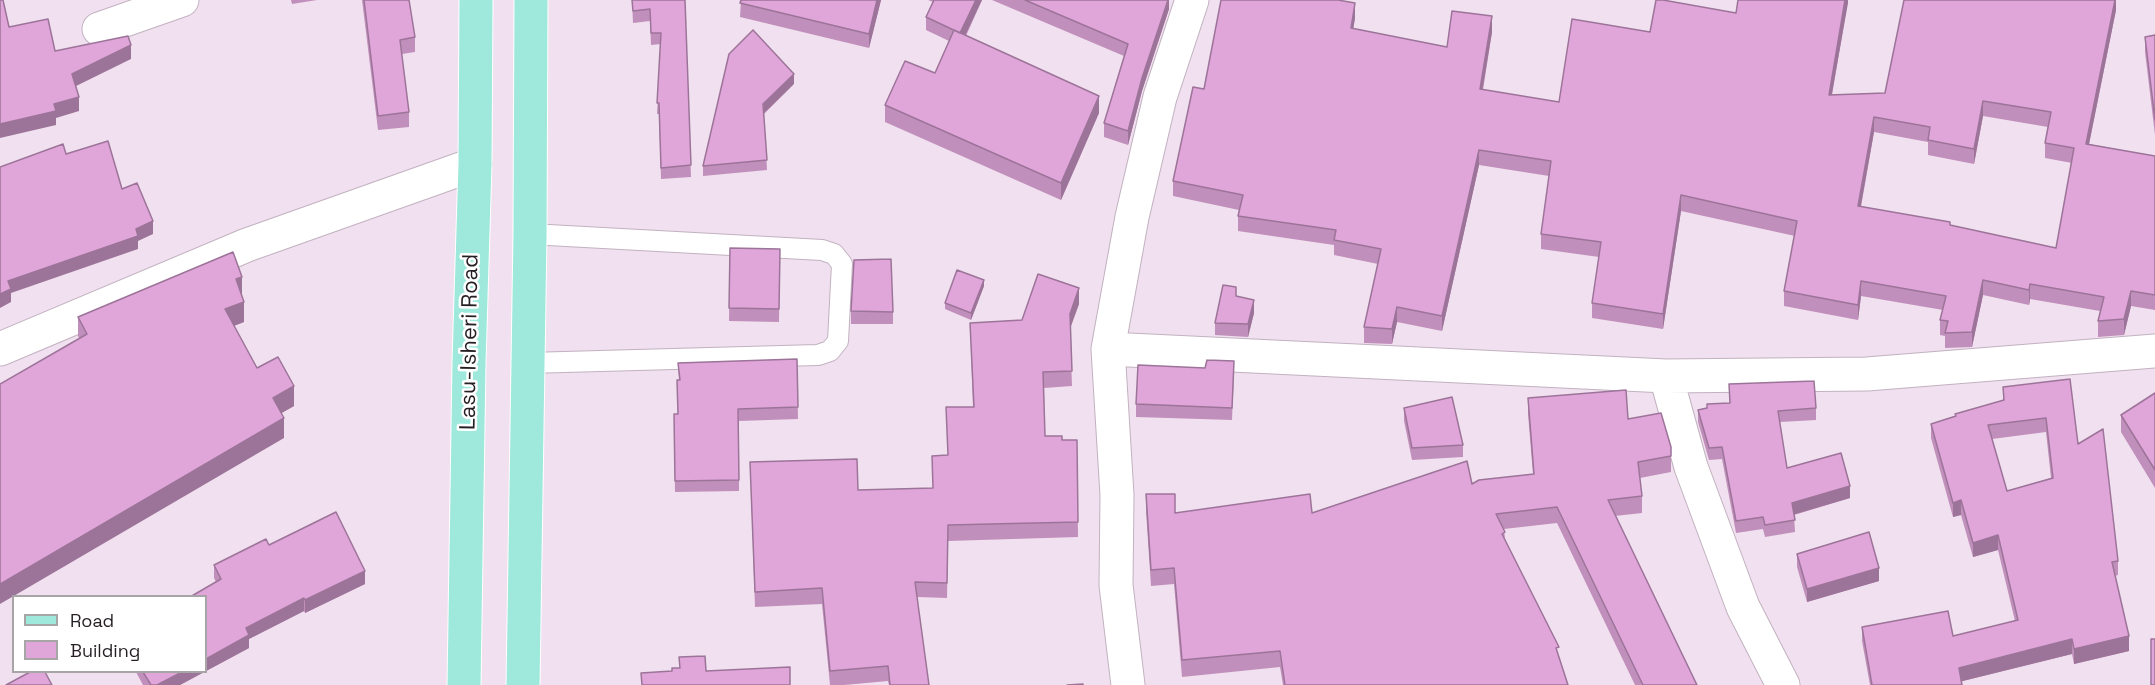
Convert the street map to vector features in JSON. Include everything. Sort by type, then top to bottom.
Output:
[{"type":"main road","name":"Lasu-Isheri Road","points":[[464,685],[475,164],[476,0]]},
{"type":"main road","points":[[523,685],[531,0]]},
{"type":"street","points":[[99,30],[182,0]]},
{"type":"street","points":[[1128,685],[1116,585],[1117,495],[1108,349],[1132,217],[1160,97],[1192,0]]},
{"type":"street","points":[[0,349],[247,245],[475,164]]},
{"type":"street","points":[[1108,349],[1666,376],[1867,374],[2155,351]]},
{"type":"street","points":[[1666,376],[1691,467],[1743,607],[1783,685]]},
{"type":"lane","points":[[528,363],[818,355],[830,351],[838,341],[842,264],[834,254],[822,250],[530,234]]},
{"type":"building","points":[[0,0],[3,0],[9,27],[48,19],[55,51],[128,36],[131,45],[72,74],[79,97],[54,104],[56,111],[0,124]]},
{"type":"building","points":[[364,0],[409,0],[415,37],[400,40],[409,112],[378,116]]},
{"type":"building","points":[[632,0],[685,0],[691,165],[661,168],[659,103],[657,103],[661,33],[651,33],[650,9],[633,11]]},
{"type":"building","points":[[741,0],[877,0],[869,34],[740,3]]},
{"type":"building","points":[[934,0],[976,0],[960,33],[926,17]]},
{"type":"building","points":[[1025,0],[1168,0],[1142,78],[1128,131],[1104,123],[1128,44]]},
{"type":"building","points":[[1221,0],[1338,0],[1355,3],[1351,28],[1447,47],[1452,11],[1492,16],[1480,89],[1559,102],[1572,19],[1650,32],[1656,0],[1736,13],[1738,0],[1845,0],[1829,95],[1885,93],[1904,0],[2115,0],[2086,144],[2155,156],[2155,295],[2131,291],[2124,319],[2098,321],[2104,297],[2030,284],[2029,290],[1983,280],[1972,332],[1945,333],[1948,321],[1940,320],[1946,296],[1861,281],[1858,305],[1784,291],[1797,221],[1681,195],[1663,314],[1592,303],[1601,242],[1541,234],[1551,161],[1479,150],[1442,316],[1397,307],[1392,329],[1364,327],[1381,249],[1334,240],[1336,230],[1238,216],[1243,195],[1173,181],[1193,87],[1204,89]],"holes":[[[1983,101],[2051,112],[2045,143],[2074,148],[2056,248],[1950,225],[1950,222],[1858,206],[1874,117],[1930,127],[1928,140],[1974,149]]]},
{"type":"building","points":[[753,30],[794,74],[763,104],[767,160],[703,166],[729,54]]},
{"type":"building","points":[[954,30],[1099,96],[1061,183],[885,105],[905,61],[935,73]]},
{"type":"building","points":[[2155,35],[2155,120],[2145,37]]},
{"type":"building","points":[[108,141],[122,189],[137,183],[153,221],[136,229],[138,236],[8,281],[11,289],[0,294],[0,167],[63,144],[66,154]]},
{"type":"building","points":[[730,248],[780,249],[779,309],[729,308]]},
{"type":"building","points":[[233,252],[242,277],[236,279],[244,302],[225,309],[257,368],[278,357],[294,386],[273,398],[284,418],[0,584],[0,384],[87,334],[78,317]]},
{"type":"building","points":[[891,259],[893,312],[851,311],[854,260]]},
{"type":"building","points":[[957,270],[984,280],[971,313],[945,303]]},
{"type":"building","points":[[1038,274],[1079,288],[1070,314],[1072,371],[1043,372],[1045,436],[1062,436],[1062,440],[1077,440],[1078,522],[948,525],[947,583],[915,582],[929,685],[890,685],[888,666],[830,671],[822,588],[755,592],[750,462],[857,459],[858,490],[933,488],[932,456],[948,455],[946,407],[974,407],[970,323],[1022,320]]},
{"type":"building","points":[[1223,285],[1236,287],[1236,296],[1254,300],[1248,324],[1215,323]]},
{"type":"building","points":[[797,359],[798,407],[738,409],[739,480],[675,481],[674,414],[678,414],[677,380],[680,380],[678,363]]},
{"type":"building","points":[[1207,360],[1234,361],[1232,408],[1136,404],[1138,365],[1205,368]]},
{"type":"building","points":[[2070,379],[2078,444],[2103,429],[2118,561],[2112,562],[2129,636],[2074,649],[2072,639],[1959,668],[1962,685],[1872,685],[1862,627],[1948,611],[1953,636],[2018,620],[1998,535],[1973,543],[1961,500],[1953,503],[1931,424],[1956,416],[1955,414],[2004,400],[2003,387]],"holes":[[[2046,418],[2053,478],[2007,491],[1988,425]]]},
{"type":"building","points":[[1814,381],[1816,408],[1778,411],[1787,468],[1841,453],[1850,486],[1792,503],[1795,520],[1765,525],[1763,517],[1736,521],[1722,447],[1709,448],[1698,410],[1707,408],[1707,404],[1730,403],[1729,384]]},
{"type":"building","points":[[1626,390],[1628,419],[1661,413],[1671,447],[1671,456],[1638,462],[1642,496],[1608,500],[1697,685],[1643,685],[1557,507],[1496,514],[1505,532],[1502,534],[1559,647],[1556,648],[1568,685],[1285,685],[1280,651],[1182,660],[1174,568],[1151,570],[1146,494],[1175,494],[1175,513],[1310,494],[1312,513],[1467,461],[1472,484],[1479,480],[1534,474],[1528,398]]},
{"type":"building","points":[[2155,393],[2155,470],[2121,415]]},
{"type":"building","points":[[1452,397],[1463,445],[1412,448],[1404,408]]},
{"type":"building","points":[[336,512],[365,571],[305,600],[304,598],[246,628],[249,635],[207,658],[207,595],[193,595],[221,579],[214,565],[266,539],[269,545]]},
{"type":"building","points":[[1869,532],[1879,568],[1807,589],[1797,554]]},
{"type":"building","points":[[2151,639],[2155,639],[2155,685],[2151,685]]},
{"type":"building","points":[[705,656],[706,671],[790,667],[790,685],[642,685],[641,673],[672,671],[672,668],[680,668],[679,657]]},
{"type":"building","points":[[28,673],[46,673],[52,685],[6,685]]},
{"type":"building","points":[[144,673],[180,673],[157,685],[151,685]]}]
